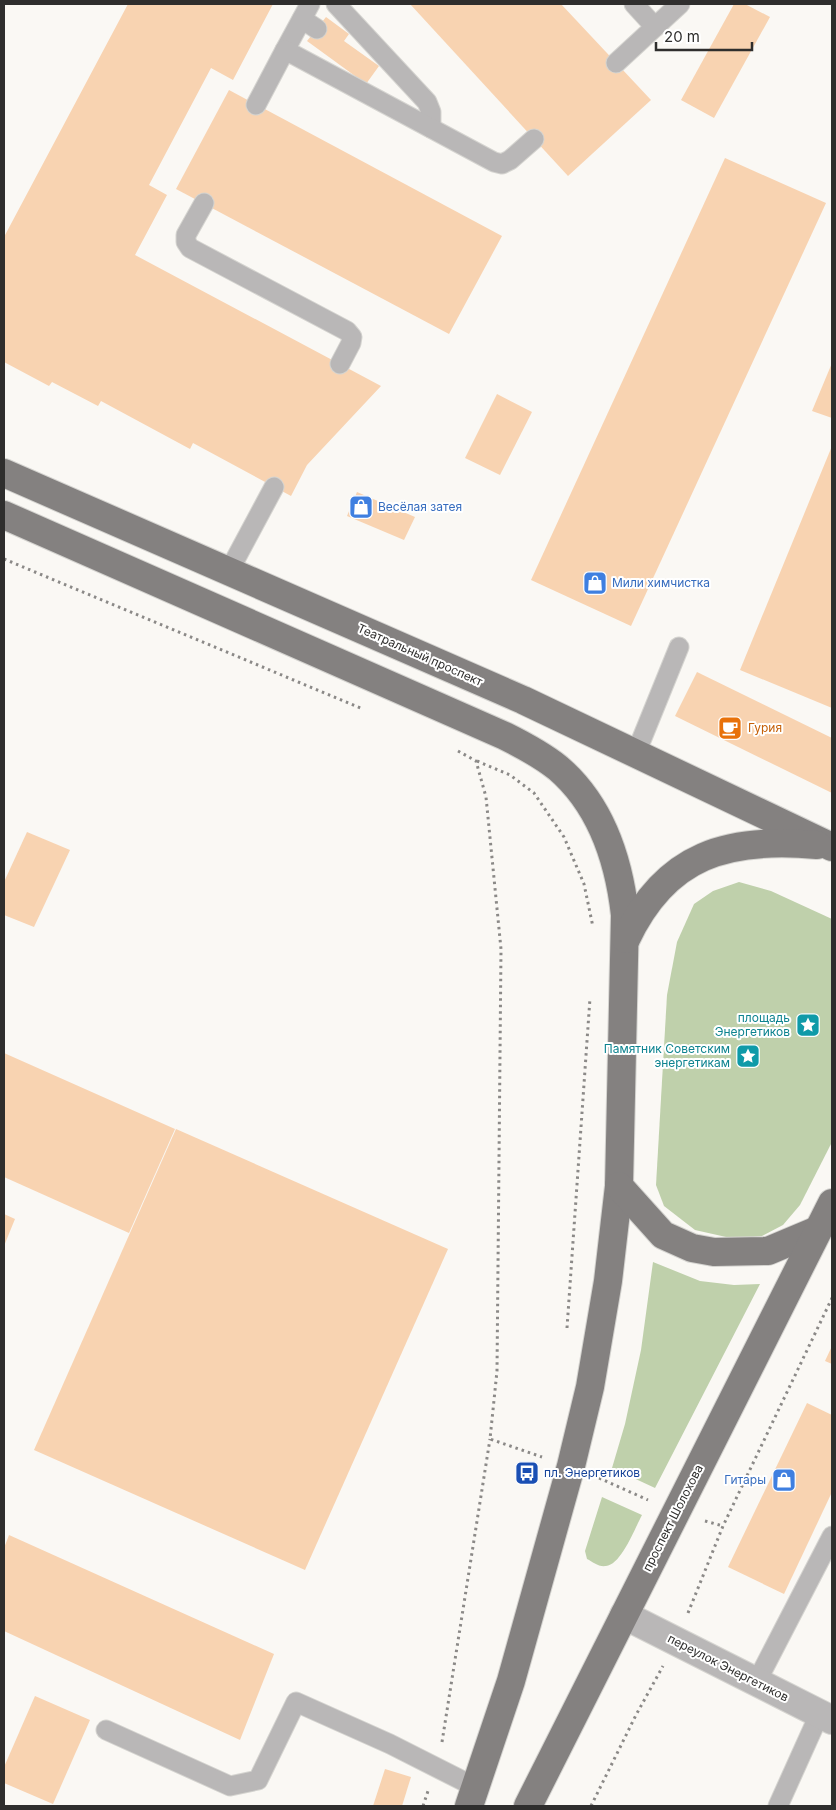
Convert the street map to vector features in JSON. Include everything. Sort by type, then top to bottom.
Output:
[{"type":"main road","name":"Театральный проспект","points":[[4,472],[523,700],[832,847]]},
{"type":"main road","points":[[4,515],[487,728],[539,755],[558,768],[590,804],[615,862],[622,887],[625,915],[619,1186],[608,1281],[590,1387],[571,1466],[511,1681],[473,1797]]},
{"type":"main road","points":[[624,943],[634,921],[647,901],[680,868],[700,858],[720,850],[766,844],[832,847]]},
{"type":"main road","points":[[619,1186],[662,1235],[692,1248],[714,1252],[768,1251],[818,1230],[832,1203]]},
{"type":"main road","name":"проспект Шолохова","points":[[528,1806],[818,1230]]},
{"type":"street","name":"переулок Энергетиков","points":[[624,1615],[826,1718]]},
{"type":"lane","points":[[336,4],[427,102],[431,112],[431,128]]},
{"type":"lane","points":[[634,4],[655,27]]},
{"type":"lane","points":[[616,63],[680,4]]},
{"type":"lane","points":[[256,105],[285,50],[310,17]]},
{"type":"lane","points":[[285,50],[494,162],[502,164],[510,160],[534,138]]},
{"type":"lane","points":[[204,203],[186,235],[186,242],[190,248],[347,331],[352,337],[351,344],[340,364]]},
{"type":"lane","points":[[229,571],[274,487]]},
{"type":"lane","points":[[636,754],[679,647]]},
{"type":"lane","points":[[756,1683],[832,1536]]},
{"type":"lane","points":[[106,1730],[230,1786],[258,1780],[296,1702],[390,1744],[437,1768],[473,1797]]},
{"type":"lane","points":[[778,1806],[826,1718]]},
{"type":"path","points":[[4,559],[366,710]]},
{"type":"path","points":[[454,749],[476,761],[510,775],[534,793],[564,836],[584,884],[593,928]]},
{"type":"path","points":[[422,1806],[437,1768],[490,1439],[497,1371],[501,949],[486,797],[476,761]]},
{"type":"path","points":[[566,1338],[590,996]]},
{"type":"path","points":[[722,1526],[832,1298]]},
{"type":"path","points":[[490,1439],[571,1466],[676,1512]]},
{"type":"path","points":[[541,1456],[543,1447]]},
{"type":"green space","points":[[739,882],[771,891],[832,919],[832,1142],[800,1205],[783,1225],[762,1236],[735,1239],[695,1230],[664,1206],[656,1185],[667,995],[677,942],[694,904],[713,891]]},
{"type":"green space","points":[[653,1262],[700,1281],[734,1285],[760,1284],[655,1488],[612,1468],[625,1424],[641,1350]]},
{"type":"green space","points":[[602,1497],[642,1515],[622,1553],[612,1564],[606,1566],[598,1565],[587,1559],[585,1551]]},
{"type":"building","points":[[128,4],[273,4],[233,80],[211,68],[149,185],[167,195],[135,255],[381,386],[307,465],[291,496],[193,443],[190,449],[101,401],[98,406],[52,382],[49,386],[4,362],[4,237]]},
{"type":"building","points":[[410,4],[561,4],[651,100],[568,176]]},
{"type":"building","points":[[734,4],[745,4],[770,17],[714,118],[681,100]]},
{"type":"building","points":[[326,17],[349,34],[344,41],[379,66],[366,84],[307,41]]},
{"type":"building","points":[[229,90],[502,236],[449,334],[176,189]]},
{"type":"building","points":[[725,158],[826,203],[631,626],[531,580]]},
{"type":"building","points":[[832,363],[832,418],[812,411]]},
{"type":"building","points":[[497,394],[532,412],[500,475],[465,458]]},
{"type":"building","points":[[832,446],[832,708],[740,670]]},
{"type":"building","points":[[357,492],[415,517],[404,540],[347,516]]},
{"type":"building","points":[[697,672],[832,738],[832,793],[675,716]]},
{"type":"building","points":[[27,832],[70,850],[34,927],[4,915],[4,882]]},
{"type":"building","points":[[4,1053],[175,1129],[129,1233],[4,1177]]},
{"type":"building","points":[[176,1129],[448,1249],[305,1570],[34,1450]]},
{"type":"building","points":[[4,1214],[15,1219],[4,1246]]},
{"type":"building","points":[[832,1346],[832,1364],[825,1361]]},
{"type":"building","points":[[807,1403],[832,1415],[832,1492],[784,1594],[728,1567]]},
{"type":"building","points":[[9,1535],[274,1654],[240,1740],[4,1631],[4,1548]]},
{"type":"building","points":[[35,1696],[90,1720],[53,1804],[4,1783],[4,1767]]},
{"type":"building","points":[[385,1769],[411,1777],[402,1806],[373,1806]]},
{"type":"place","name":"Весёлая затея","points":[[361,507]]},
{"type":"place","name":"Мили химчистка","points":[[595,583]]},
{"type":"place","name":"Гурия","points":[[730,728]]},
{"type":"place","name":"площадь Энергетиков","points":[[808,1025]]},
{"type":"place","name":"Памятник Советским энергетикам","points":[[748,1056]]},
{"type":"place","name":"пл. Энергетиков","points":[[527,1473]]},
{"type":"place","name":"Гитары","points":[[784,1480]]}]
